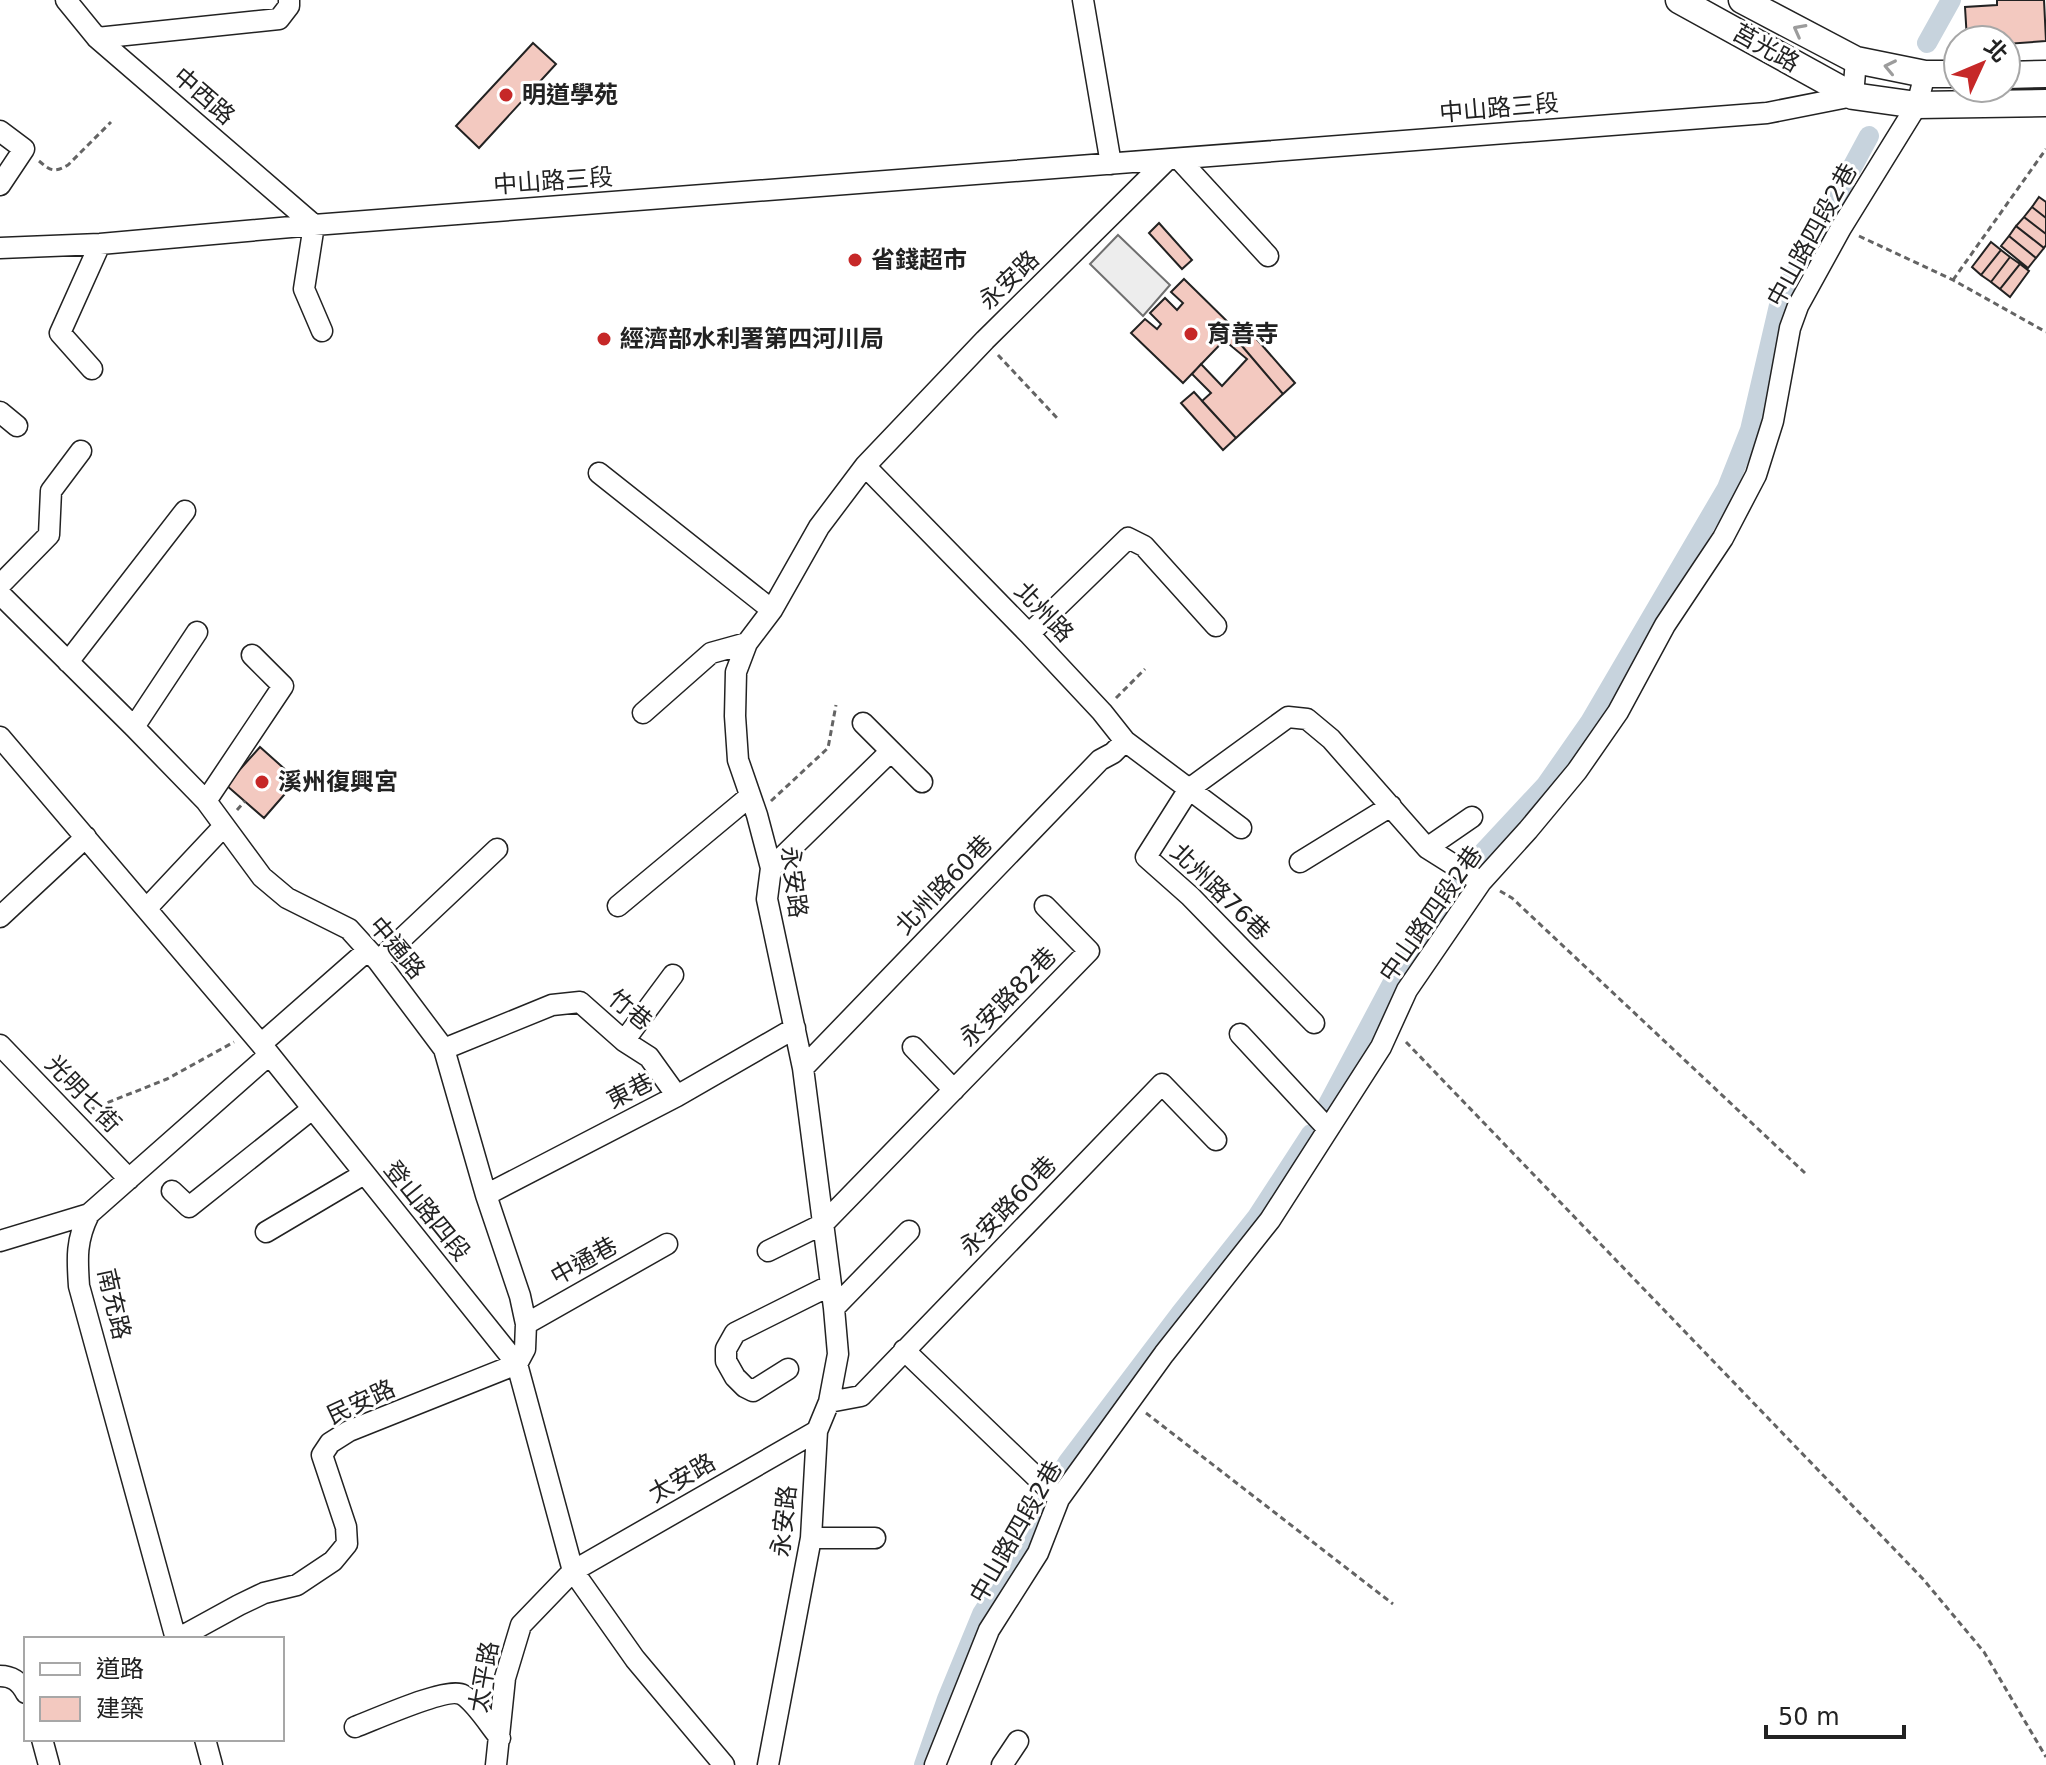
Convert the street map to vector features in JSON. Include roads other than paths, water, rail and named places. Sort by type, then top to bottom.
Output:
[{"type":"main road","name":"莒光路","points":[[1679,0],[1853,96]]},
{"type":"main road","name":"莒光路","points":[[1742,0],[1856,60],[1925,74],[1942,74]]},
{"type":"main road","points":[[2022,75],[2046,74]]},
{"type":"main road","points":[[1853,96],[1917,105],[2046,103]]},
{"type":"street","name":"中西路","points":[[66,0],[97,38],[314,225]]},
{"type":"street","points":[[97,38],[279,19],[289,6],[289,0]]},
{"type":"street","points":[[1083,0],[1111,164]]},
{"type":"street","points":[[1853,96],[1856,60]]},
{"type":"street","name":"中山路四段2巷","points":[[935,1765],[989,1630],[1038,1553],[1059,1499],[1164,1354],[1270,1220],[1381,1047],[1407,990],[1481,882],[1577,771],[1618,712],[1665,625],[1723,538],[1756,475],[1765,448],[1794,317],[1841,228],[1917,105],[1925,74]]},
{"type":"street","name":"中山路三段","points":[[0,248],[100,244],[1767,113],[1853,96]]},
{"type":"street","points":[[0,131],[24,149],[0,185]]},
{"type":"street","points":[[1173,159],[1268,256]]},
{"type":"street","name":"永安路","points":[[768,1765],[811,1538],[817,1431],[829,1402],[838,1354],[803,1068],[767,899],[771,868],[738,760],[736,672],[747,643],[772,610],[819,527],[865,466],[985,340],[1100,241],[1173,159]]},
{"type":"street","points":[[314,225],[304,289],[322,331]]},
{"type":"street","points":[[92,369],[60,333],[100,244]]},
{"type":"street","points":[[0,412],[17,426]]},
{"type":"street","points":[[0,585],[49,535],[51,491],[81,451]]},
{"type":"street","name":"北州路","points":[[865,466],[1029,634],[1125,741],[1241,828]]},
{"type":"street","points":[[599,473],[772,610]]},
{"type":"street","points":[[68,662],[185,511]]},
{"type":"street","points":[[1029,634],[1128,538],[1144,546],[1216,626]]},
{"type":"street","name":"中通路","points":[[0,594],[206,801],[230,819],[262,877],[287,898],[349,929],[373,955],[444,1049],[486,1195],[520,1296],[526,1324],[525,1349],[517,1364]]},
{"type":"street","points":[[134,727],[197,632]]},
{"type":"street","points":[[643,713],[711,653],[747,643]]},
{"type":"street","points":[[206,801],[283,686],[252,655]]},
{"type":"street","points":[[1189,789],[1288,717],[1307,719],[1331,739],[1427,848],[1481,882]]},
{"type":"street","points":[[863,723],[922,782]]},
{"type":"street","name":"北州路60巷","points":[[803,1068],[1100,760],[1125,741]]},
{"type":"street","name":"登山路四段","points":[[4,751],[86,837],[147,908],[517,1364],[573,1571],[635,1659],[724,1765]]},
{"type":"street","points":[[771,868],[891,751]]},
{"type":"street","name":"北州路76巷","points":[[1189,789],[1146,857],[1190,896],[1314,1023]]},
{"type":"street","points":[[618,906],[753,806]]},
{"type":"street","points":[[1300,862],[1391,806]]},
{"type":"street","points":[[1427,848],[1472,817]]},
{"type":"street","points":[[147,908],[230,819]]},
{"type":"street","points":[[0,917],[86,837]]},
{"type":"street","points":[[0,1241],[89,1214],[129,1179],[260,1044],[373,955],[497,849]]},
{"type":"street","name":"永安路82巷","points":[[768,1251],[823,1224],[1089,951],[1045,906]]},
{"type":"street","points":[[624,1041],[673,975]]},
{"type":"street","name":"竹巷","points":[[444,1049],[552,1005],[580,1002],[624,1041],[649,1057],[677,1096]]},
{"type":"street","name":"東巷","points":[[486,1195],[677,1096],[795,1028]]},
{"type":"street","points":[[1240,1034],[1328,1129]]},
{"type":"street","name":"光明七街","points":[[0,1045],[129,1179]]},
{"type":"street","points":[[913,1047],[954,1090]]},
{"type":"street","name":"永安路60巷","points":[[829,1402],[861,1396],[1162,1084],[1216,1140]]},
{"type":"street","points":[[172,1191],[189,1207],[312,1109]]},
{"type":"street","points":[[266,1232],[364,1174]]},
{"type":"street","name":"南充路","points":[[89,1214],[76,1254],[79,1286],[176,1637]]},
{"type":"street","points":[[834,1308],[909,1231]]},
{"type":"street","name":"中通巷","points":[[526,1324],[667,1244]]},
{"type":"street","points":[[788,1369],[753,1391],[735,1377],[726,1361],[726,1349],[735,1333],[831,1285]]},
{"type":"street","points":[[904,1350],[1059,1499]]},
{"type":"street","name":"民安路","points":[[181,1637],[264,1593],[297,1585],[333,1561],[347,1544],[346,1527],[322,1455],[330,1443],[349,1431],[517,1364]]},
{"type":"street","name":"太安路","points":[[573,1571],[817,1431]]},
{"type":"street","points":[[811,1538],[875,1538]]},
{"type":"street","name":"太平路","points":[[496,1765],[505,1678],[521,1625],[573,1571]]},
{"type":"street","points":[[0,1676],[9,1676],[24,1690]]},
{"type":"street","points":[[355,1727],[441,1694],[458,1692],[466,1696],[500,1738]]},
{"type":"street","points":[[43,1741],[49,1765]]},
{"type":"street","points":[[206,1741],[212,1765]]},
{"type":"street","points":[[1002,1765],[1018,1741]]},
{"type":"waterway","points":[[1927,43],[1951,0]]},
{"type":"waterway","points":[[1476,860],[1546,785],[1590,722],[1727,488],[1750,430],[1780,301],[1869,136]]},
{"type":"waterway","points":[[1326,1108],[1402,965],[1457,886]]},
{"type":"waterway","points":[[1057,1480],[1180,1314],[1257,1217],[1311,1134]]},
{"type":"waterway","points":[[924,1765],[982,1614],[1026,1546],[1040,1508]]},
{"type":"place","name":"明道學苑","points":[[506,95]]},
{"type":"place","name":"省錢超市","points":[[855,260]]},
{"type":"place","name":"育善寺","points":[[1191,334]]},
{"type":"place","name":"經濟部水利署第四河川局","points":[[604,339]]},
{"type":"place","name":"溪州復興宮","points":[[262,782]]}]
